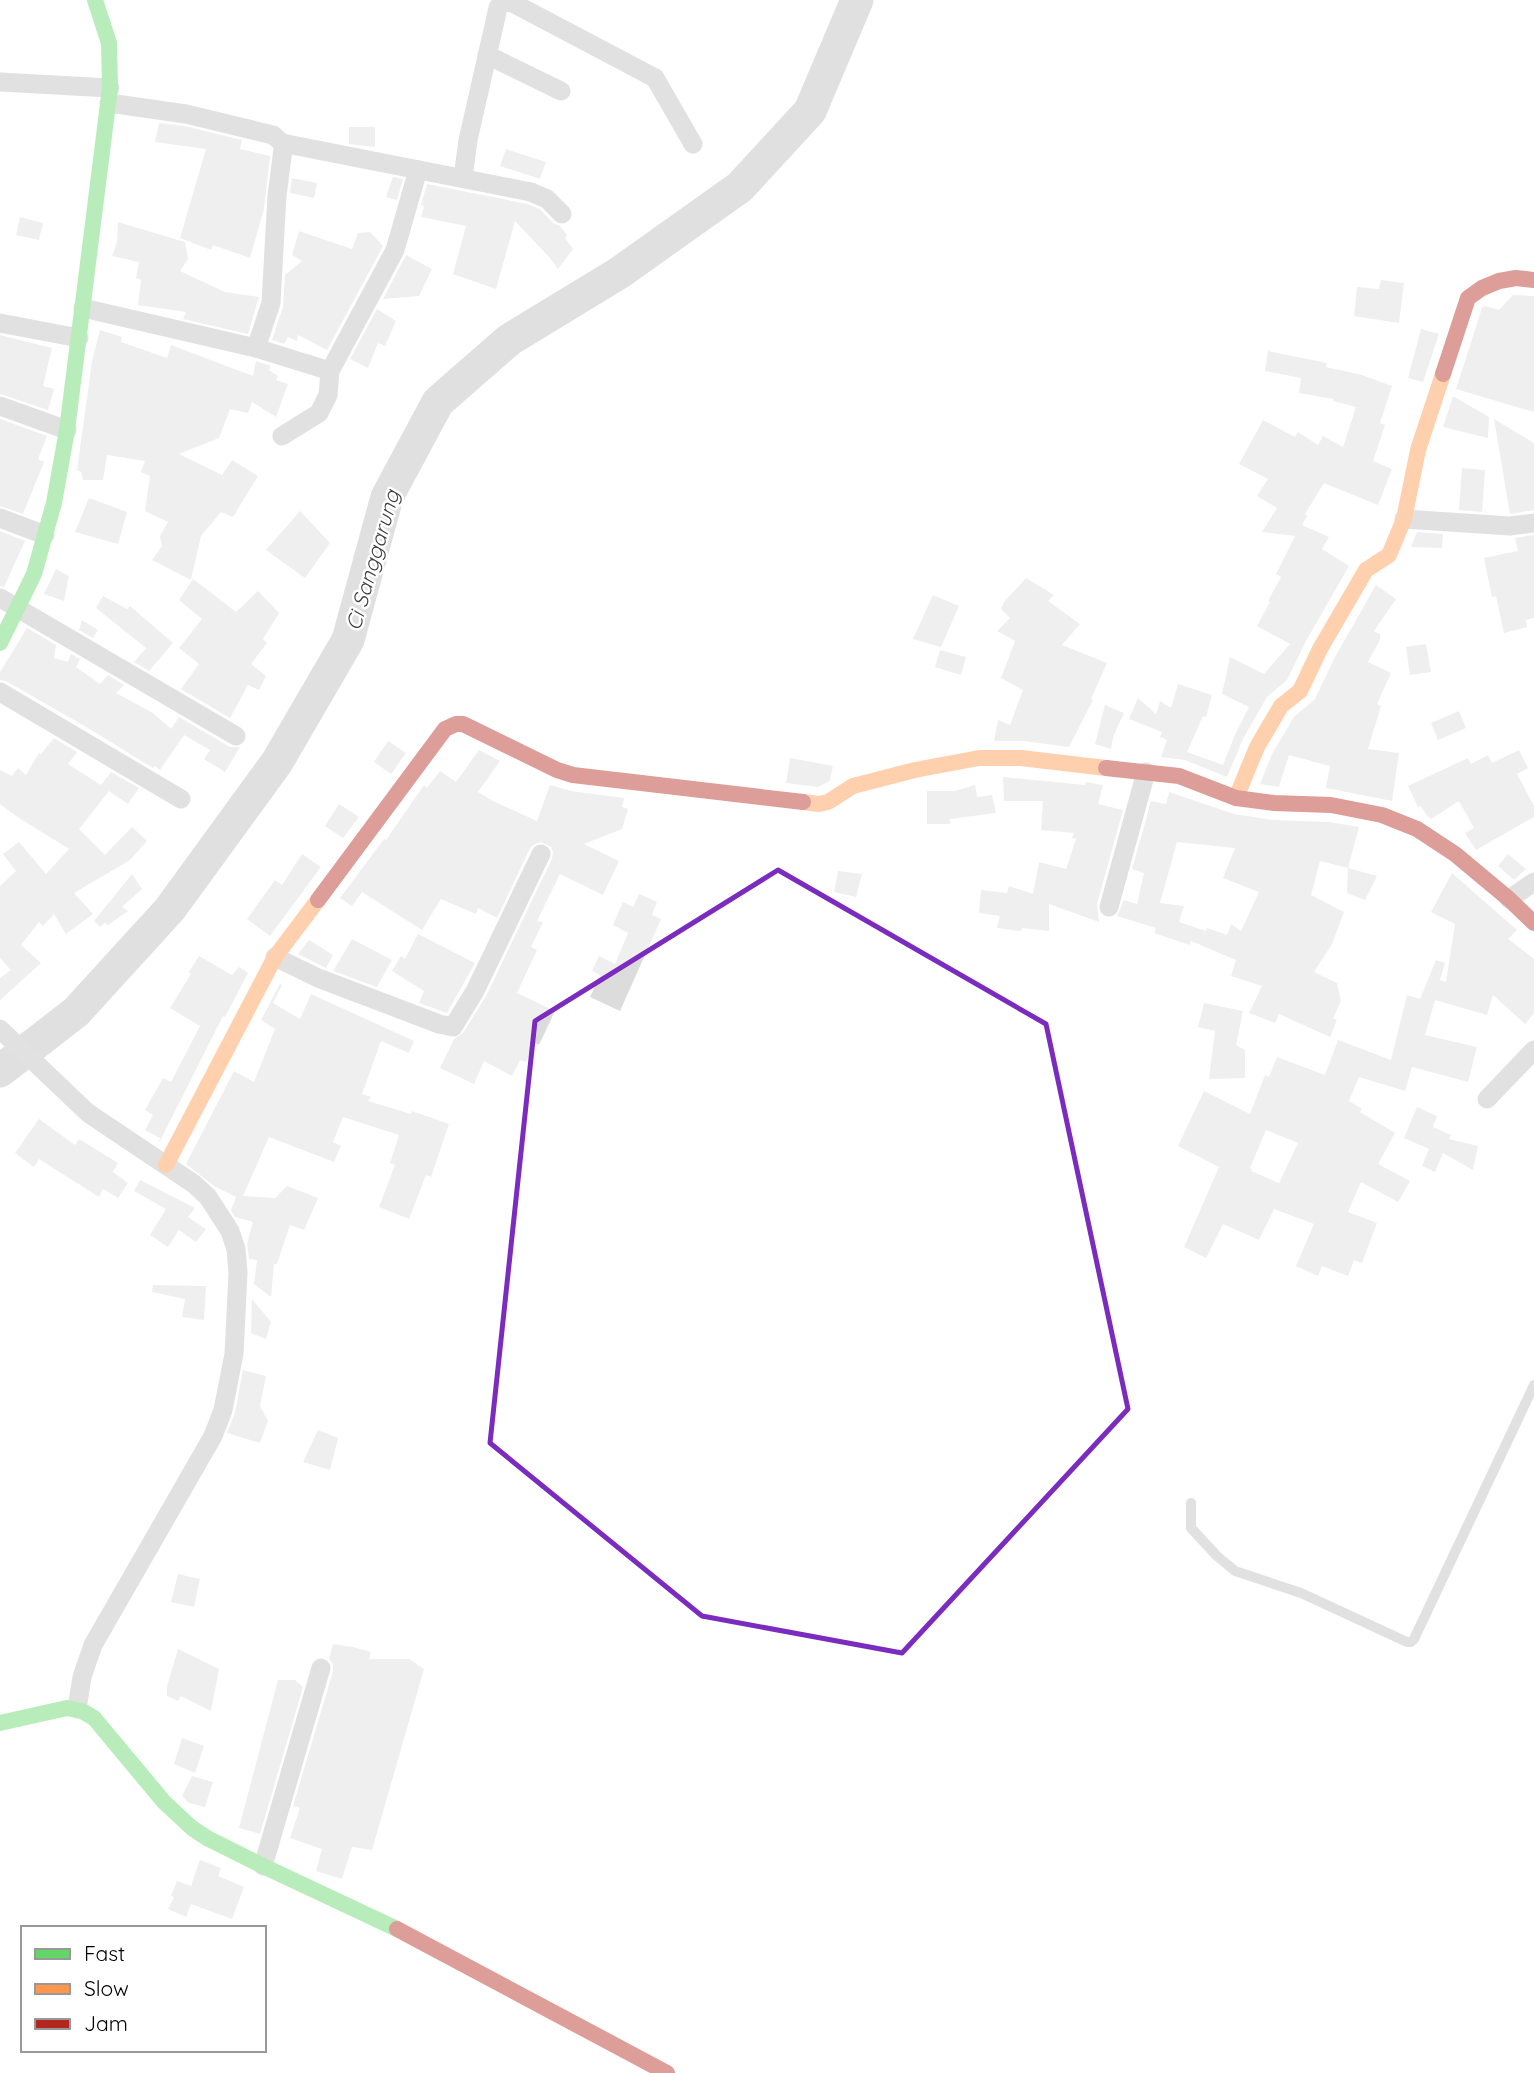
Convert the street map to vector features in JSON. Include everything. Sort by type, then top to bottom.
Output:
[{"type":"street","points":[[0,643],[33,575],[58,480],[67,430],[109,96],[111,63],[108,34],[95,0]]},
{"type":"street","points":[[463,178],[468,140],[500,2],[511,2],[655,78],[693,144]]},
{"type":"street","points":[[487,55],[561,91]]},
{"type":"street","points":[[0,82],[109,96],[273,135],[282,143],[531,192],[547,199],[562,214]]},
{"type":"street","points":[[256,348],[271,303],[282,143]]},
{"type":"street","points":[[282,436],[319,413],[328,395],[330,371],[395,250],[418,170]]},
{"type":"street","points":[[1236,798],[1257,747],[1281,706],[1300,691],[1320,649],[1366,570],[1389,555],[1404,519],[1418,450],[1468,298],[1480,288],[1504,279],[1534,279]]},
{"type":"street","points":[[83,308],[256,348],[330,371]]},
{"type":"street","points":[[0,323],[79,338]]},
{"type":"street","points":[[0,406],[67,430]]},
{"type":"street","points":[[0,518],[45,535]]},
{"type":"street","points":[[1404,519],[1510,526],[1534,523]]},
{"type":"street","points":[[0,598],[236,736]]},
{"type":"street","points":[[0,692],[181,799]]},
{"type":"street","points":[[166,1165],[275,957],[445,729],[456,724],[463,724],[557,770],[573,775],[819,804],[828,802],[853,786],[926,767],[979,758],[1021,758],[1179,776],[1236,798],[1274,803],[1331,805],[1382,815],[1417,829],[1455,854],[1534,923]]},
{"type":"street","points":[[1109,907],[1146,772]]},
{"type":"street","points":[[275,957],[318,978],[453,1027],[475,991],[541,854]]},
{"type":"street","points":[[1509,900],[1534,882]]},
{"type":"street","points":[[0,1029],[74,1101],[103,1124],[194,1184],[208,1197],[230,1231],[236,1249],[234,1354],[223,1410],[213,1436],[99,1633],[82,1677],[77,1709]]},
{"type":"street","points":[[1487,1099],[1534,1050]]},
{"type":"street","points":[[263,1866],[321,1668]]},
{"type":"street","points":[[0,1723],[67,1708],[77,1709],[94,1718],[164,1801],[192,1828],[263,1866],[380,1920],[667,2073]]},
{"type":"lane","points":[[1191,1503],[1191,1528],[1235,1571],[1301,1593],[1411,1642],[1534,1385]]},
{"type":"highlighted area","points":[[778,870],[1046,1024],[1128,1409],[902,1653],[702,1616],[490,1443],[535,1021]]},
{"type":"building","points":[[159,123],[242,140],[240,149],[270,156],[264,209],[250,258],[213,245],[211,250],[180,238],[206,149],[155,142]]},
{"type":"building","points":[[349,127],[375,127],[375,147],[349,144]]},
{"type":"building","points":[[506,149],[546,162],[540,179],[500,166]]},
{"type":"building","points":[[393,177],[403,179],[397,200],[386,197]]},
{"type":"building","points":[[292,178],[317,183],[314,198],[290,193]]},
{"type":"building","points":[[427,184],[540,209],[553,223],[560,226],[573,249],[558,269],[515,221],[496,289],[453,274],[466,226],[421,217],[424,206],[421,205]]},
{"type":"building","points":[[20,217],[43,223],[39,240],[16,235]]},
{"type":"building","points":[[118,222],[185,242],[188,259],[180,271],[225,292],[259,297],[248,334],[183,319],[186,312],[138,305],[141,280],[136,278],[139,262],[112,256],[117,242]]},
{"type":"building","points":[[299,231],[352,249],[358,233],[370,232],[383,246],[327,350],[298,335],[297,341],[288,337],[284,344],[272,340],[283,307],[285,275],[302,261],[292,255]]},
{"type":"building","points":[[406,255],[432,269],[419,296],[383,299]]},
{"type":"building","points":[[1381,280],[1404,283],[1399,323],[1354,316],[1357,287],[1379,289]]},
{"type":"building","points":[[1513,295],[1534,296],[1534,412],[1456,389],[1482,308],[1485,306],[1499,310]]},
{"type":"building","points":[[377,309],[396,321],[385,346],[378,343],[368,368],[350,359]]},
{"type":"building","points":[[1421,329],[1439,334],[1423,382],[1408,378]]},
{"type":"building","points":[[100,330],[122,337],[121,342],[167,358],[171,345],[253,376],[256,361],[271,366],[269,370],[278,376],[276,380],[288,384],[276,417],[252,402],[248,413],[230,409],[219,438],[179,454],[222,475],[232,460],[258,476],[233,517],[221,512],[201,536],[191,580],[152,560],[162,546],[160,536],[168,522],[145,511],[150,476],[141,472],[145,461],[107,455],[103,480],[83,480],[81,472],[77,470],[92,361]]},
{"type":"building","points":[[0,335],[52,348],[43,386],[54,389],[48,410],[0,394]]},
{"type":"building","points":[[1268,351],[1327,363],[1326,367],[1362,375],[1392,386],[1380,423],[1385,425],[1373,461],[1392,469],[1378,505],[1324,483],[1305,514],[1307,516],[1302,525],[1329,537],[1322,549],[1349,566],[1287,680],[1267,697],[1243,739],[1227,777],[1185,760],[1161,757],[1167,740],[1160,737],[1162,732],[1129,719],[1138,698],[1156,714],[1160,701],[1171,708],[1178,684],[1212,695],[1206,717],[1203,716],[1187,752],[1223,765],[1249,707],[1222,694],[1230,657],[1264,674],[1290,644],[1257,626],[1281,577],[1276,574],[1295,536],[1262,532],[1277,508],[1257,496],[1268,479],[1239,464],[1263,420],[1295,437],[1298,432],[1318,445],[1323,436],[1343,447],[1356,407],[1333,401],[1334,399],[1299,393],[1301,378],[1265,371]]},
{"type":"building","points":[[1453,396],[1489,417],[1488,438],[1443,427]]},
{"type":"building","points":[[0,419],[47,436],[38,459],[44,462],[23,514],[0,506]]},
{"type":"building","points":[[1494,419],[1534,443],[1534,510],[1510,514]]},
{"type":"building","points":[[1462,468],[1485,470],[1482,512],[1459,510]]},
{"type":"building","points":[[89,498],[127,512],[118,544],[75,532]]},
{"type":"building","points":[[300,511],[330,543],[305,578],[266,550]]},
{"type":"building","points":[[0,531],[25,541],[4,587],[0,586]]},
{"type":"building","points":[[1417,532],[1443,534],[1442,548],[1411,547]]},
{"type":"building","points":[[1534,535],[1534,618],[1526,620],[1527,627],[1504,633],[1496,596],[1492,597],[1484,558],[1518,551],[1515,538]]},
{"type":"building","points":[[56,569],[69,576],[64,601],[44,594]]},
{"type":"building","points":[[1026,578],[1054,595],[1048,601],[1080,624],[1062,645],[1107,663],[1091,699],[1093,700],[1069,747],[1023,741],[994,741],[998,720],[1010,725],[1023,690],[1001,678],[1015,641],[997,631],[1010,618],[1001,609],[1004,602]]},
{"type":"building","points":[[193,579],[236,612],[258,591],[279,613],[263,639],[267,643],[251,664],[266,676],[259,690],[248,685],[230,718],[181,689],[199,664],[179,648],[202,619],[179,600]]},
{"type":"building","points":[[1376,585],[1396,599],[1374,631],[1380,634],[1380,640],[1368,662],[1391,673],[1377,704],[1381,706],[1368,749],[1399,753],[1392,801],[1326,788],[1330,766],[1289,755],[1279,787],[1260,784],[1272,754],[1294,717],[1315,699],[1335,657]]},
{"type":"building","points":[[933,595],[959,606],[941,647],[913,639]]},
{"type":"building","points":[[103,596],[127,609],[130,606],[173,643],[149,671],[134,662],[146,648],[96,608]]},
{"type":"building","points":[[82,620],[98,630],[93,638],[79,630]]},
{"type":"building","points":[[27,628],[56,645],[54,658],[68,662],[71,654],[80,659],[76,667],[100,684],[108,675],[124,685],[116,693],[153,713],[171,729],[179,717],[230,747],[240,747],[225,772],[204,759],[210,750],[184,735],[160,770],[155,766],[153,768],[93,731],[0,680],[0,672]]},
{"type":"building","points":[[1426,644],[1431,672],[1410,675],[1406,647]]},
{"type":"building","points":[[940,650],[966,657],[961,675],[935,667]]},
{"type":"building","points":[[1105,705],[1124,713],[1113,737],[1111,749],[1095,744]]},
{"type":"building","points":[[1459,711],[1466,728],[1438,740],[1431,723]]},
{"type":"building","points":[[54,738],[77,752],[68,764],[101,785],[111,772],[139,788],[128,804],[109,791],[79,829],[105,855],[132,827],[147,841],[130,860],[74,893],[93,914],[66,934],[54,914],[43,926],[39,922],[21,945],[41,963],[0,1000],[0,978],[11,970],[0,958],[0,886],[16,871],[3,854],[19,842],[46,874],[69,849],[0,804],[0,770],[12,776],[18,768],[26,775],[39,753],[41,754]]},
{"type":"building","points":[[388,741],[406,753],[391,774],[374,762]]},
{"type":"building","points":[[479,750],[500,761],[478,792],[537,821],[550,785],[571,791],[624,798],[622,807],[628,809],[622,829],[584,844],[619,861],[603,895],[560,874],[537,921],[543,922],[531,947],[537,950],[517,993],[555,1011],[539,1045],[535,1043],[526,1062],[520,1060],[512,1076],[484,1061],[474,1084],[440,1068],[454,1039],[463,1033],[486,996],[552,859],[551,847],[541,842],[530,848],[497,918],[478,908],[476,914],[441,899],[422,930],[362,892],[352,906],[340,898],[384,839],[386,840],[424,785],[427,788],[440,771],[456,782]]},
{"type":"building","points":[[1519,750],[1528,768],[1517,774],[1534,806],[1534,817],[1476,850],[1465,833],[1474,828],[1459,801],[1431,819],[1421,806],[1418,807],[1408,786],[1468,758],[1471,764],[1488,755],[1492,763]]},
{"type":"building","points":[[790,758],[833,766],[830,781],[818,787],[786,783]]},
{"type":"building","points":[[1003,777],[1103,785],[1098,804],[1123,810],[1097,904],[1099,922],[1049,904],[1049,931],[1022,928],[1021,931],[997,928],[1000,916],[979,913],[981,890],[1007,893],[1009,886],[1033,894],[1039,862],[1066,869],[1076,839],[1072,838],[1074,833],[1041,830],[1043,801],[1004,801]]},
{"type":"building","points":[[975,785],[977,797],[992,795],[996,813],[950,819],[950,824],[927,824],[927,791],[955,791]]},
{"type":"building","points":[[1169,792],[1234,814],[1359,827],[1348,868],[1320,861],[1311,895],[1344,912],[1332,944],[1314,972],[1337,983],[1341,1001],[1333,1018],[1337,1020],[1330,1037],[1279,1014],[1275,1023],[1249,1013],[1262,986],[1231,976],[1236,960],[1191,941],[1190,945],[1154,933],[1156,928],[1117,916],[1124,900],[1137,904],[1144,873],[1132,869],[1151,801],[1166,804]],"holes":[[[1177,842],[1235,848],[1223,878],[1259,892],[1241,931],[1231,924],[1227,935],[1179,922],[1184,906],[1160,903]]]},
{"type":"building","points":[[339,804],[359,817],[343,838],[325,826]]},
{"type":"building","points":[[302,854],[321,867],[270,936],[247,919],[275,880],[282,885]]},
{"type":"building","points":[[1508,854],[1526,869],[1514,880],[1498,866]]},
{"type":"building","points":[[1348,868],[1377,876],[1365,900],[1347,893]]},
{"type":"building","points":[[838,871],[862,874],[856,897],[834,892]]},
{"type":"building","points":[[1452,873],[1517,930],[1508,939],[1534,959],[1534,1013],[1525,1024],[1493,995],[1487,1015],[1435,1000],[1425,1035],[1477,1047],[1468,1082],[1412,1067],[1405,1091],[1359,1077],[1349,1101],[1362,1109],[1360,1112],[1395,1133],[1378,1164],[1410,1181],[1398,1202],[1361,1182],[1348,1212],[1377,1223],[1362,1263],[1354,1260],[1348,1276],[1322,1266],[1318,1276],[1296,1266],[1314,1224],[1274,1209],[1259,1240],[1223,1224],[1206,1258],[1184,1247],[1219,1167],[1178,1146],[1204,1091],[1250,1114],[1265,1075],[1269,1077],[1277,1057],[1325,1075],[1338,1040],[1391,1060],[1407,995],[1420,999],[1436,960],[1445,963],[1440,980],[1446,982],[1455,924],[1431,912]],"holes":[[[1266,1130],[1298,1143],[1279,1183],[1251,1171]]]},
{"type":"building","points":[[132,874],[142,889],[122,907],[128,911],[108,925],[105,923],[100,927],[94,921]]},
{"type":"building","points":[[639,894],[657,902],[652,915],[661,919],[620,1011],[590,997],[600,975],[592,971],[599,956],[615,964],[628,933],[613,925],[623,902],[633,907]]},
{"type":"building","points":[[418,934],[475,963],[447,1013],[419,1003],[424,991],[392,971],[401,956],[405,959]]},
{"type":"building","points":[[352,939],[392,960],[377,987],[333,971]]},
{"type":"building","points":[[309,940],[333,955],[326,968],[298,954]]},
{"type":"building","points":[[199,956],[232,975],[239,967],[248,973],[225,1017],[223,1016],[158,1145],[160,1138],[145,1130],[153,1115],[145,1110],[163,1078],[171,1082],[200,1026],[170,1008]]},
{"type":"building","points":[[280,984],[282,985],[273,1003],[300,1019],[311,994],[414,1041],[409,1053],[381,1041],[362,1094],[371,1097],[368,1101],[411,1114],[412,1111],[449,1124],[431,1177],[426,1175],[409,1219],[379,1207],[395,1165],[390,1163],[399,1135],[343,1117],[333,1142],[341,1146],[334,1162],[269,1137],[243,1196],[275,1198],[287,1186],[318,1198],[304,1230],[290,1225],[277,1264],[274,1264],[271,1297],[254,1284],[257,1260],[249,1259],[247,1244],[253,1222],[235,1217],[231,1210],[236,1197],[214,1186],[186,1164],[234,1071],[254,1082],[275,1029],[261,1020]]},
{"type":"building","points":[[1204,1003],[1243,1011],[1236,1045],[1245,1050],[1245,1078],[1209,1079],[1215,1031],[1198,1027]]},
{"type":"building","points":[[1417,1107],[1437,1116],[1433,1127],[1451,1135],[1449,1139],[1478,1146],[1473,1170],[1443,1153],[1435,1172],[1422,1166],[1429,1149],[1404,1138]]},
{"type":"building","points":[[39,1119],[75,1145],[79,1139],[118,1163],[113,1172],[128,1183],[118,1198],[103,1189],[99,1197],[39,1159],[34,1167],[15,1153]]},
{"type":"building","points":[[140,1180],[195,1208],[188,1217],[206,1229],[196,1242],[179,1230],[168,1247],[150,1235],[166,1209],[134,1191]]},
{"type":"building","points":[[153,1285],[206,1286],[204,1320],[182,1317],[185,1299],[152,1292]]},
{"type":"building","points":[[252,1299],[271,1322],[266,1339],[251,1333]]},
{"type":"building","points":[[243,1370],[266,1376],[260,1406],[268,1421],[260,1443],[227,1433],[235,1413]]},
{"type":"building","points":[[318,1430],[338,1438],[330,1470],[303,1462]]},
{"type":"building","points":[[178,1574],[200,1579],[194,1607],[171,1602]]},
{"type":"building","points":[[333,1644],[371,1652],[369,1659],[409,1659],[424,1669],[372,1850],[352,1847],[342,1879],[316,1871],[322,1849],[290,1838],[300,1808],[293,1806],[333,1671],[333,1664],[329,1659]]},
{"type":"building","points":[[178,1649],[219,1669],[211,1711],[181,1696],[178,1701],[167,1696],[167,1686]]},
{"type":"building","points":[[278,1680],[295,1680],[303,1687],[260,1834],[239,1828]]},
{"type":"building","points":[[182,1738],[204,1746],[195,1773],[174,1764]]},
{"type":"building","points":[[192,1776],[213,1782],[205,1807],[189,1803],[182,1796]]},
{"type":"building","points":[[200,1860],[221,1868],[218,1876],[244,1887],[232,1919],[191,1904],[186,1917],[168,1909],[177,1881],[191,1886]]},
{"type":"waterway","name":"Ci Sanggarung","points":[[0,1071],[76,1012],[170,909],[277,762],[348,640],[387,497],[438,402],[509,340],[619,273],[740,187],[810,111],[857,0]]},
{"type":"traffic: fast","points":[[0,643],[34,574],[54,503],[67,430],[110,88],[109,43],[95,0]]},
{"type":"traffic: fast","points":[[0,1723],[67,1708],[82,1711],[94,1718],[164,1802],[192,1828],[263,1866],[397,1929]]},
{"type":"traffic: slow","points":[[1236,798],[1257,747],[1281,706],[1300,691],[1320,649],[1366,570],[1389,555],[1404,519],[1418,450],[1443,374]]},
{"type":"traffic: slow","points":[[803,802],[828,802],[853,786],[915,770],[979,758],[1021,758],[1106,768]]},
{"type":"traffic: slow","points":[[166,1165],[275,957],[318,900]]},
{"type":"traffic: jam","points":[[1443,374],[1468,298],[1499,281],[1516,278],[1534,280]]},
{"type":"traffic: jam","points":[[318,900],[445,729],[456,724],[463,724],[557,770],[573,775],[803,802]]},
{"type":"traffic: jam","points":[[1106,768],[1179,776],[1236,798],[1274,803],[1331,805],[1382,815],[1417,829],[1455,854],[1534,923]]},
{"type":"traffic: jam","points":[[397,1929],[667,2073]]}]
